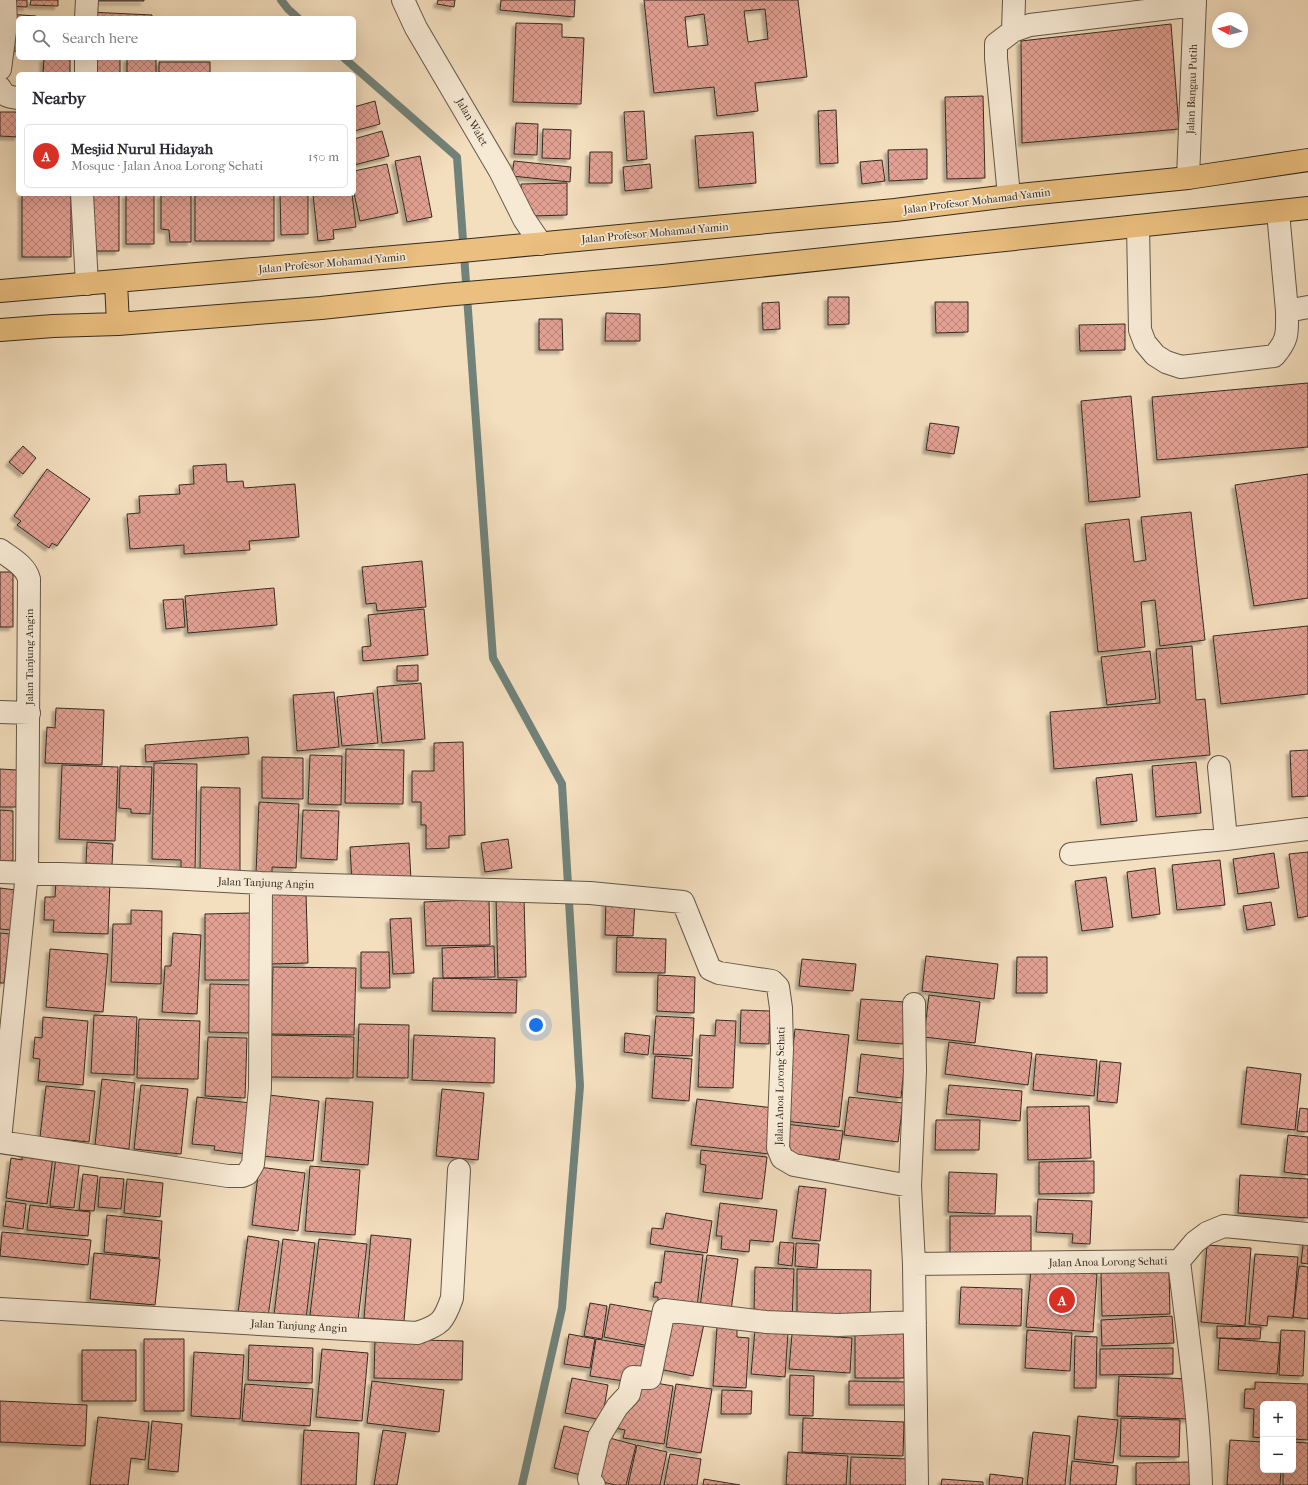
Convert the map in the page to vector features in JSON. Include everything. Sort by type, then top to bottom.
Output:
[{"type":"main road","name":"Jalan Profesor Mohamad Yamin","points":[[0,291],[541,244],[887,211],[1009,196],[1188,178],[1308,160]]},
{"type":"main road","points":[[0,330],[52,326],[118,324],[322,308],[444,295],[662,276],[1308,208]]},
{"type":"main road","points":[[116,282],[118,324]]},
{"type":"street","points":[[0,69],[6,24],[5,0]]},
{"type":"street","points":[[86,16],[87,0]]},
{"type":"street","name":"Jalan Walet","points":[[403,0],[416,28],[500,171],[524,219],[541,244]]},
{"type":"street","points":[[1013,31],[1014,0]]},
{"type":"street","points":[[1009,196],[996,44],[1013,31],[1030,25],[1195,3]]},
{"type":"street","name":"Jalan Bangau Putih","points":[[1188,178],[1195,3]]},
{"type":"street","points":[[86,60],[86,72]]},
{"type":"street","points":[[0,88],[4,94],[16,98]]},
{"type":"street","points":[[82,196],[87,284]]},
{"type":"street","points":[[1138,226],[1140,330],[1145,343],[1155,355],[1166,362],[1181,367],[1274,356],[1283,346],[1298,309],[1278,212]]},
{"type":"street","name":"Jalan Tanjung Angin","points":[[0,550],[21,566],[28,573],[29,579],[27,874],[0,1141]]},
{"type":"street","points":[[0,712],[29,713]]},
{"type":"street","points":[[1219,767],[1226,839]]},
{"type":"street","points":[[1070,854],[1226,839],[1308,829]]},
{"type":"street","name":"Jalan Tanjung Angin","points":[[0,872],[150,877],[261,883],[590,893],[683,902],[706,960]]},
{"type":"street","points":[[0,1141],[228,1176],[242,1176],[247,1174],[253,1164],[260,1088],[261,883]]},
{"type":"street","name":"Jalan Anoa Lorong Sehati","points":[[706,960],[708,966],[715,972],[772,981],[778,988],[781,1008],[782,1049],[778,1148],[782,1158],[794,1165],[910,1186]]},
{"type":"street","points":[[914,1004],[914,1071],[910,1186],[914,1264],[917,1485]]},
{"type":"street","name":"Jalan Tanjung Angin","points":[[0,1309],[417,1333],[434,1327],[445,1316],[452,1298],[459,1170]]},
{"type":"street","points":[[1179,1262],[1195,1242],[1206,1233],[1224,1226],[1308,1234]]},
{"type":"street","name":"Jalan Anoa Lorong Sehati","points":[[914,1264],[1179,1262],[1196,1394],[1201,1485]]},
{"type":"street","points":[[594,1485],[589,1480],[599,1437],[617,1407],[629,1394],[633,1377],[650,1378],[664,1310],[766,1322],[838,1325],[915,1322]]},
{"type":"building","points":[[7,0],[27,0],[27,7],[6,6]]},
{"type":"building","points":[[31,0],[58,0],[58,6],[30,5]]},
{"type":"building","points":[[144,0],[144,1],[96,1]]},
{"type":"building","points":[[438,0],[455,0],[454,7],[437,4]]},
{"type":"building","points":[[501,0],[575,0],[574,17],[500,10]]},
{"type":"building","points":[[644,0],[798,0],[807,77],[755,83],[758,111],[717,116],[714,87],[654,93]],"holes":[[[765,9],[768,39],[748,42],[744,11]],[[704,14],[708,45],[688,47],[685,17]]]},
{"type":"building","points":[[89,12],[152,15],[152,16],[89,16]]},
{"type":"building","points":[[7,14],[36,16],[16,16],[16,51],[6,51]]},
{"type":"building","points":[[516,23],[562,24],[562,37],[584,38],[581,104],[513,102]]},
{"type":"building","points":[[1171,24],[1179,129],[1022,143],[1021,41]]},
{"type":"building","points":[[44,60],[70,60],[70,72],[43,72]]},
{"type":"building","points":[[88,60],[120,60],[120,72],[88,72]]},
{"type":"building","points":[[127,60],[156,60],[156,72],[127,72]]},
{"type":"building","points":[[159,62],[210,62],[210,72],[159,72]]},
{"type":"building","points":[[983,96],[985,178],[947,179],[945,97]]},
{"type":"building","points":[[375,101],[380,124],[356,130],[356,106]]},
{"type":"building","points":[[836,110],[838,163],[820,164],[818,111]]},
{"type":"building","points":[[644,111],[647,159],[627,161],[624,112]]},
{"type":"building","points":[[0,112],[16,112],[16,137],[0,136]]},
{"type":"building","points":[[516,123],[538,124],[537,155],[514,154]]},
{"type":"building","points":[[543,129],[571,130],[570,159],[542,158]]},
{"type":"building","points":[[382,131],[389,156],[356,164],[356,138]]},
{"type":"building","points":[[753,132],[756,183],[699,188],[695,136]]},
{"type":"building","points":[[927,149],[927,179],[889,181],[888,150]]},
{"type":"building","points":[[590,152],[612,152],[612,183],[589,183]]},
{"type":"building","points":[[420,156],[432,217],[407,222],[395,161]]},
{"type":"building","points":[[882,160],[885,181],[862,184],[860,162]]},
{"type":"building","points":[[514,161],[571,167],[570,182],[512,176]]},
{"type":"building","points":[[387,164],[398,213],[360,221],[355,196],[356,196],[356,171]]},
{"type":"building","points":[[650,164],[652,188],[625,191],[623,167]]},
{"type":"building","points":[[567,183],[567,215],[532,216],[532,209],[522,209],[521,184]]},
{"type":"building","points":[[22,196],[71,196],[71,257],[22,257]]},
{"type":"building","points":[[85,196],[119,196],[119,251],[85,251]]},
{"type":"building","points":[[126,196],[154,196],[154,244],[126,244]]},
{"type":"building","points":[[161,196],[191,196],[191,242],[170,242],[169,230],[161,229]]},
{"type":"building","points":[[195,196],[274,196],[274,241],[195,241]]},
{"type":"building","points":[[280,196],[308,196],[308,234],[281,235]]},
{"type":"building","points":[[313,196],[352,196],[356,227],[333,230],[334,239],[318,241]]},
{"type":"building","points":[[828,297],[849,297],[849,324],[828,325]]},
{"type":"building","points":[[779,302],[780,329],[763,330],[762,303]]},
{"type":"building","points":[[935,302],[968,302],[968,332],[936,333]]},
{"type":"building","points":[[606,313],[640,314],[640,341],[605,341]]},
{"type":"building","points":[[539,319],[562,319],[563,350],[539,350]]},
{"type":"building","points":[[1125,324],[1125,350],[1080,351],[1079,325]]},
{"type":"building","points":[[1308,383],[1308,447],[1157,460],[1152,397]]},
{"type":"building","points":[[1131,396],[1140,497],[1089,502],[1081,401]]},
{"type":"building","points":[[930,423],[959,427],[954,454],[926,450]]},
{"type":"building","points":[[23,446],[36,458],[23,474],[9,462]]},
{"type":"building","points":[[226,464],[227,482],[243,481],[244,488],[295,484],[299,537],[249,541],[250,550],[184,554],[184,545],[130,549],[127,514],[140,513],[139,496],[180,494],[179,485],[194,484],[193,466]]},
{"type":"building","points":[[47,469],[90,499],[57,546],[52,543],[49,548],[17,525],[21,521],[14,516]]},
{"type":"building","points":[[1308,474],[1308,598],[1254,606],[1235,485]]},
{"type":"building","points":[[1191,512],[1205,640],[1160,646],[1155,600],[1141,602],[1145,647],[1098,652],[1085,524],[1129,519],[1134,562],[1146,560],[1141,517]]},
{"type":"building","points":[[422,561],[426,607],[377,611],[376,603],[366,604],[362,567]]},
{"type":"building","points":[[0,572],[13,572],[13,627],[0,627]]},
{"type":"building","points":[[274,588],[277,625],[188,633],[185,596]]},
{"type":"building","points":[[183,599],[185,627],[166,629],[163,600]]},
{"type":"building","points":[[424,609],[428,655],[363,661],[362,647],[371,646],[368,615]]},
{"type":"building","points":[[1308,626],[1308,694],[1221,704],[1213,636]]},
{"type":"building","points":[[1192,646],[1196,700],[1205,699],[1210,755],[1054,769],[1050,712],[1160,703],[1156,649]]},
{"type":"building","points":[[1150,651],[1156,699],[1107,705],[1101,657]]},
{"type":"building","points":[[418,665],[418,681],[397,681],[397,666]]},
{"type":"building","points":[[421,683],[425,739],[382,743],[377,687]]},
{"type":"building","points":[[334,692],[339,747],[297,751],[293,695]]},
{"type":"building","points":[[373,693],[378,743],[342,746],[337,697]]},
{"type":"building","points":[[56,708],[104,710],[102,765],[45,763],[47,727],[55,728]]},
{"type":"building","points":[[248,737],[249,754],[146,762],[145,745]]},
{"type":"building","points":[[463,742],[465,835],[449,836],[449,848],[426,849],[426,825],[421,825],[421,802],[412,802],[412,771],[434,771],[434,743]]},
{"type":"building","points":[[346,749],[404,750],[403,804],[345,803]]},
{"type":"building","points":[[1308,750],[1308,796],[1292,797],[1290,751]]},
{"type":"building","points":[[310,755],[342,756],[341,805],[308,804]]},
{"type":"building","points":[[262,757],[303,758],[303,799],[262,798]]},
{"type":"building","points":[[1196,762],[1201,813],[1156,817],[1152,766]]},
{"type":"building","points":[[154,763],[197,764],[195,873],[181,873],[181,860],[152,859]]},
{"type":"building","points":[[62,765],[118,767],[115,841],[59,839]]},
{"type":"building","points":[[120,766],[152,767],[150,814],[131,813],[131,809],[119,808]]},
{"type":"building","points":[[0,769],[17,770],[16,807],[0,807]]},
{"type":"building","points":[[1132,774],[1137,821],[1101,825],[1096,778]]},
{"type":"building","points":[[201,787],[240,788],[240,873],[200,872]]},
{"type":"building","points":[[259,802],[299,804],[296,868],[272,867],[272,873],[256,873]]},
{"type":"building","points":[[0,810],[13,811],[13,861],[0,861]]},
{"type":"building","points":[[303,810],[339,811],[337,860],[301,858]]},
{"type":"building","points":[[508,839],[512,868],[485,872],[481,843]]},
{"type":"building","points":[[87,842],[113,844],[112,865],[86,863]]},
{"type":"building","points":[[409,843],[411,880],[352,883],[350,847]]},
{"type":"building","points":[[1308,852],[1308,916],[1298,918],[1289,854]]},
{"type":"building","points":[[1274,853],[1279,888],[1238,894],[1233,859]]},
{"type":"building","points":[[1220,860],[1225,905],[1177,910],[1172,865]]},
{"type":"building","points":[[1155,868],[1160,914],[1132,918],[1127,872]]},
{"type":"building","points":[[1106,877],[1113,927],[1082,931],[1075,881]]},
{"type":"building","points":[[56,879],[110,881],[108,934],[53,932],[54,920],[44,920],[45,897],[55,897]]},
{"type":"building","points":[[0,888],[16,890],[12,930],[0,929]]},
{"type":"building","points":[[306,893],[308,963],[270,964],[268,894]]},
{"type":"building","points":[[524,897],[526,977],[498,978],[496,898]]},
{"type":"building","points":[[489,899],[490,945],[426,946],[424,902]]},
{"type":"building","points":[[606,900],[635,901],[633,936],[605,935]]},
{"type":"building","points":[[1271,902],[1275,925],[1247,930],[1243,906]]},
{"type":"building","points":[[131,910],[162,911],[161,984],[111,982],[113,924],[131,924]]},
{"type":"building","points":[[250,913],[251,980],[205,980],[205,914]]},
{"type":"building","points":[[411,918],[414,973],[393,974],[390,919]]},
{"type":"building","points":[[0,933],[10,934],[4,983],[0,983]]},
{"type":"building","points":[[173,933],[201,935],[197,1014],[162,1012],[165,966],[171,966]]},
{"type":"building","points":[[617,937],[666,939],[665,973],[616,972]]},
{"type":"building","points":[[494,946],[495,977],[443,978],[442,948]]},
{"type":"building","points":[[50,949],[108,954],[103,1012],[46,1007]]},
{"type":"building","points":[[361,952],[389,952],[390,988],[361,988]]},
{"type":"building","points":[[926,956],[998,964],[994,999],[922,991]]},
{"type":"building","points":[[1017,957],[1047,957],[1047,993],[1016,993]]},
{"type":"building","points":[[802,959],[856,964],[853,991],[799,986]]},
{"type":"building","points":[[273,967],[356,968],[354,1035],[271,1034]]},
{"type":"building","points":[[658,975],[695,977],[694,1013],[657,1011]]},
{"type":"building","points":[[433,978],[517,980],[516,1013],[432,1011]]},
{"type":"building","points":[[210,984],[252,985],[251,1033],[209,1032]]},
{"type":"building","points":[[929,995],[980,1002],[975,1043],[924,1037]]},
{"type":"building","points":[[861,999],[906,1002],[903,1044],[857,1040]]},
{"type":"building","points":[[741,1010],[770,1011],[769,1044],[740,1043]]},
{"type":"building","points":[[94,1015],[137,1017],[134,1075],[91,1073]]},
{"type":"building","points":[[656,1016],[694,1018],[692,1056],[653,1054]]},
{"type":"building","points":[[43,1017],[88,1021],[83,1085],[38,1081],[40,1059],[33,1058],[35,1037],[42,1038]]},
{"type":"building","points":[[139,1019],[200,1021],[198,1079],[137,1078]]},
{"type":"building","points":[[716,1020],[736,1021],[733,1088],[698,1087],[700,1035],[715,1036]]},
{"type":"building","points":[[359,1024],[409,1025],[408,1078],[357,1077]]},
{"type":"building","points":[[795,1029],[849,1035],[839,1127],[785,1121]]},
{"type":"building","points":[[625,1033],[650,1036],[648,1055],[624,1052]]},
{"type":"building","points":[[269,1035],[354,1037],[353,1078],[269,1077]]},
{"type":"building","points":[[414,1035],[495,1038],[494,1083],[412,1080]]},
{"type":"building","points":[[208,1037],[247,1038],[245,1098],[205,1096]]},
{"type":"building","points":[[949,1042],[1032,1053],[1028,1085],[945,1074]]},
{"type":"building","points":[[861,1054],[905,1059],[901,1098],[857,1092]]},
{"type":"building","points":[[1036,1054],[1097,1060],[1094,1096],[1033,1090]]},
{"type":"building","points":[[655,1056],[692,1059],[689,1101],[652,1098]]},
{"type":"building","points":[[1100,1061],[1121,1063],[1117,1103],[1097,1101]]},
{"type":"building","points":[[1247,1067],[1301,1074],[1295,1130],[1241,1124]]},
{"type":"building","points":[[102,1079],[135,1083],[129,1149],[95,1145]]},
{"type":"building","points":[[141,1085],[188,1089],[181,1154],[134,1149]]},
{"type":"building","points":[[949,1085],[1022,1091],[1020,1121],[946,1114]]},
{"type":"building","points":[[46,1086],[95,1091],[89,1142],[40,1137]]},
{"type":"building","points":[[442,1089],[484,1093],[478,1160],[436,1156]]},
{"type":"building","points":[[269,1095],[319,1101],[313,1161],[262,1156]]},
{"type":"building","points":[[197,1097],[251,1103],[246,1154],[214,1150],[215,1146],[192,1144]]},
{"type":"building","points":[[849,1097],[903,1103],[898,1142],[844,1135]]},
{"type":"building","points":[[326,1098],[373,1102],[368,1165],[321,1161]]},
{"type":"building","points":[[697,1099],[774,1108],[769,1154],[691,1145]]},
{"type":"building","points":[[1089,1106],[1091,1158],[1028,1160],[1027,1107]]},
{"type":"building","points":[[1300,1108],[1308,1109],[1308,1132],[1297,1131]]},
{"type":"building","points":[[936,1120],[980,1120],[979,1150],[935,1150]]},
{"type":"building","points":[[786,1124],[843,1131],[839,1160],[783,1153]]},
{"type":"building","points":[[1288,1135],[1308,1137],[1308,1175],[1284,1172]]},
{"type":"building","points":[[701,1150],[767,1157],[762,1199],[703,1192],[706,1165],[700,1164]]},
{"type":"building","points":[[23,1152],[53,1156],[47,1204],[6,1198],[11,1158],[22,1160]]},
{"type":"building","points":[[56,1157],[80,1159],[74,1208],[50,1206]]},
{"type":"building","points":[[1094,1161],[1094,1193],[1039,1194],[1039,1162]]},
{"type":"building","points":[[310,1166],[360,1170],[355,1235],[305,1231]]},
{"type":"building","points":[[259,1167],[305,1173],[298,1231],[252,1225]]},
{"type":"building","points":[[949,1172],[997,1174],[995,1214],[948,1212]]},
{"type":"building","points":[[83,1174],[98,1176],[94,1211],[79,1210]]},
{"type":"building","points":[[1240,1175],[1308,1179],[1308,1218],[1238,1213]]},
{"type":"building","points":[[100,1177],[124,1179],[121,1209],[98,1207]]},
{"type":"building","points":[[127,1179],[163,1183],[160,1217],[124,1213]]},
{"type":"building","points":[[799,1186],[826,1189],[820,1241],[792,1238]]},
{"type":"building","points":[[1038,1199],[1092,1201],[1090,1244],[1072,1243],[1073,1234],[1036,1232]]},
{"type":"building","points":[[6,1201],[26,1204],[23,1229],[3,1226]]},
{"type":"building","points":[[720,1203],[777,1210],[773,1242],[750,1240],[749,1252],[721,1249],[722,1236],[716,1236]]},
{"type":"building","points":[[30,1205],[90,1212],[88,1236],[27,1230]]},
{"type":"building","points":[[666,1213],[712,1221],[707,1253],[650,1244],[652,1228],[663,1229]]},
{"type":"building","points":[[107,1215],[162,1221],[159,1258],[104,1252]]},
{"type":"building","points":[[950,1216],[1031,1216],[1031,1252],[950,1253]]},
{"type":"building","points":[[2,1232],[91,1240],[88,1265],[0,1256]]},
{"type":"building","points":[[371,1235],[411,1239],[404,1321],[364,1318]]},
{"type":"building","points":[[248,1236],[279,1241],[268,1317],[238,1313]]},
{"type":"building","points":[[1304,1237],[1308,1237],[1308,1264],[1301,1263]]},
{"type":"building","points":[[283,1239],[315,1243],[306,1319],[274,1315]]},
{"type":"building","points":[[319,1239],[367,1244],[358,1320],[310,1315]]},
{"type":"building","points":[[780,1242],[794,1243],[792,1266],[778,1264]]},
{"type":"building","points":[[796,1243],[819,1244],[817,1268],[795,1266]]},
{"type":"building","points":[[1207,1245],[1251,1248],[1245,1326],[1201,1322]]},
{"type":"building","points":[[665,1251],[703,1255],[697,1307],[658,1302],[658,1297],[653,1297],[655,1282],[661,1283]]},
{"type":"building","points":[[94,1253],[160,1259],[155,1305],[90,1299]]},
{"type":"building","points":[[1255,1254],[1298,1257],[1293,1318],[1268,1316],[1267,1326],[1249,1324]]},
{"type":"building","points":[[707,1255],[738,1259],[730,1318],[699,1314]]},
{"type":"building","points":[[1299,1266],[1308,1267],[1308,1319],[1293,1317]]},
{"type":"building","points":[[755,1267],[794,1269],[792,1320],[754,1313]]},
{"type":"building","points":[[797,1269],[871,1270],[870,1322],[797,1321]]},
{"type":"building","points":[[1031,1269],[1097,1274],[1093,1332],[1026,1327]]},
{"type":"building","points":[[1169,1271],[1170,1314],[1102,1316],[1101,1273]]},
{"type":"building","points":[[961,1287],[1022,1289],[1021,1326],[959,1324]]},
{"type":"building","points":[[590,1303],[607,1306],[602,1339],[584,1336]]},
{"type":"building","points":[[610,1304],[661,1313],[654,1347],[604,1337]]},
{"type":"building","points":[[665,1311],[705,1319],[693,1376],[654,1368]]},
{"type":"building","points":[[1172,1316],[1174,1343],[1102,1346],[1101,1320]]},
{"type":"building","points":[[1217,1326],[1261,1327],[1260,1339],[1217,1338]]},
{"type":"building","points":[[717,1327],[737,1328],[737,1337],[749,1338],[746,1388],[713,1386]]},
{"type":"building","points":[[855,1327],[904,1327],[904,1378],[855,1378]]},
{"type":"building","points":[[755,1330],[788,1333],[785,1377],[751,1374]]},
{"type":"building","points":[[1027,1330],[1072,1333],[1070,1371],[1025,1368]]},
{"type":"building","points":[[1281,1330],[1305,1331],[1303,1376],[1279,1375]]},
{"type":"building","points":[[569,1334],[595,1339],[590,1368],[564,1364]]},
{"type":"building","points":[[792,1334],[852,1338],[850,1373],[789,1369]]},
{"type":"building","points":[[1075,1336],[1097,1337],[1096,1388],[1074,1388]]},
{"type":"building","points":[[1220,1338],[1280,1343],[1277,1374],[1218,1370]]},
{"type":"building","points":[[144,1339],[184,1339],[184,1411],[144,1411]]},
{"type":"building","points":[[375,1339],[463,1341],[462,1380],[374,1378]]},
{"type":"building","points":[[596,1339],[651,1348],[647,1375],[631,1382],[590,1376]]},
{"type":"building","points":[[249,1345],[313,1348],[312,1383],[248,1380]]},
{"type":"building","points":[[1173,1348],[1173,1374],[1100,1375],[1100,1349]]},
{"type":"building","points":[[322,1349],[368,1353],[362,1421],[316,1417]]},
{"type":"building","points":[[82,1350],[136,1350],[136,1401],[82,1401]]},
{"type":"building","points":[[194,1352],[244,1355],[240,1419],[191,1416]]},
{"type":"building","points":[[790,1375],[814,1376],[813,1416],[789,1415]]},
{"type":"building","points":[[1119,1376],[1190,1379],[1189,1419],[1117,1416]]},
{"type":"building","points":[[572,1378],[608,1385],[602,1420],[565,1413]]},
{"type":"building","points":[[633,1379],[673,1386],[664,1444],[623,1438],[625,1430],[615,1428]]},
{"type":"building","points":[[372,1381],[444,1390],[439,1432],[367,1423]]},
{"type":"building","points":[[849,1381],[911,1382],[910,1405],[849,1405]]},
{"type":"building","points":[[1255,1382],[1308,1384],[1308,1440],[1296,1439],[1296,1401],[1260,1401],[1260,1438],[1253,1437],[1254,1409],[1244,1408],[1245,1389],[1255,1389]]},
{"type":"building","points":[[245,1384],[313,1389],[310,1426],[242,1421]]},
{"type":"building","points":[[676,1384],[712,1389],[701,1453],[666,1447]]},
{"type":"building","points":[[722,1390],[752,1391],[751,1414],[721,1414]]},
{"type":"building","points":[[0,1401],[87,1405],[85,1446],[0,1442]]},
{"type":"building","points":[[1078,1416],[1118,1420],[1113,1463],[1074,1459]]},
{"type":"building","points":[[98,1417],[149,1422],[145,1460],[131,1458],[128,1485],[90,1485]]},
{"type":"building","points":[[803,1418],[904,1422],[903,1456],[802,1452]]},
{"type":"building","points":[[1121,1418],[1180,1420],[1179,1457],[1120,1456]]},
{"type":"building","points":[[152,1421],[182,1424],[178,1472],[148,1469]]},
{"type":"building","points":[[564,1426],[598,1434],[588,1477],[554,1468]]},
{"type":"building","points":[[304,1430],[359,1433],[356,1485],[301,1485]]},
{"type":"building","points":[[383,1430],[406,1433],[397,1485],[374,1485]]},
{"type":"building","points":[[1033,1432],[1070,1436],[1065,1485],[1027,1485]]},
{"type":"building","points":[[602,1436],[636,1445],[626,1485],[615,1485],[591,1479]]},
{"type":"building","points":[[1230,1440],[1260,1442],[1260,1473],[1281,1473],[1280,1485],[1227,1485]]},
{"type":"building","points":[[1296,1442],[1308,1443],[1308,1485],[1283,1485],[1283,1473],[1296,1473]]},
{"type":"building","points":[[637,1445],[667,1452],[660,1485],[628,1485]]},
{"type":"building","points":[[788,1452],[848,1456],[846,1485],[786,1485]]},
{"type":"building","points":[[670,1454],[701,1459],[697,1485],[664,1485]]},
{"type":"building","points":[[851,1457],[909,1459],[908,1485],[850,1485]]},
{"type":"building","points":[[1072,1461],[1118,1466],[1116,1485],[1070,1485]]},
{"type":"building","points":[[1191,1462],[1191,1485],[1136,1485],[1136,1463]]},
{"type":"building","points":[[990,1474],[1023,1478],[1022,1485],[989,1485]]},
{"type":"building","points":[[704,1479],[740,1485],[703,1485]]},
{"type":"building","points":[[942,1479],[983,1482],[983,1485],[941,1485]]},
{"type":"waterway","points":[[281,0],[296,16]]},
{"type":"waterway","points":[[346,60],[457,157],[493,658],[562,784],[580,1086],[562,1308],[522,1485]]},
{"type":"place","name":"Mesjid Nurul Hidayah","points":[[1062,1300]]}]
